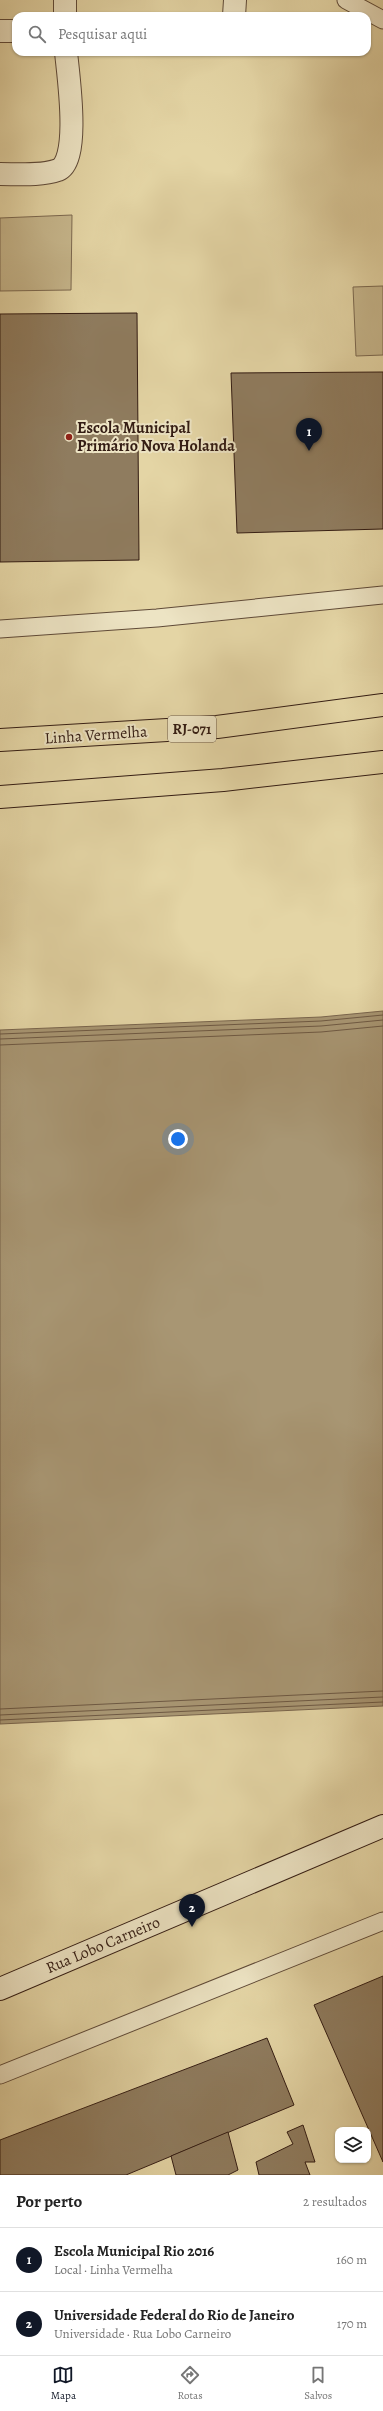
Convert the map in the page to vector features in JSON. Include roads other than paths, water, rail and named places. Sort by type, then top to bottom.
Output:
[{"type":"highway","name":"Linha Vermelha","points":[[0,740],[217,727],[383,705]]},
{"type":"highway","points":[[0,797],[223,780],[383,762]]},
{"type":"street","points":[[64,0],[65,12]]},
{"type":"street","points":[[234,12],[235,0]]},
{"type":"street","points":[[0,31],[12,31]]},
{"type":"street","points":[[0,174],[46,172],[59,170],[66,164],[70,153],[71,127],[66,56]]},
{"type":"street","name":"Rua Lobo Carneiro","points":[[0,1989],[383,1826]]},
{"type":"lane","points":[[346,0],[368,12]]},
{"type":"lane","points":[[371,14],[383,20]]},
{"type":"lane","points":[[0,629],[157,618],[383,595]]},
{"type":"lane","points":[[0,2075],[383,1921]]},
{"type":"water","points":[[383,1011],[383,1706],[0,1724],[0,1030],[321,1017]]},
{"type":"place","name":"Escola Municipal Primário Nova Holanda","points":[[69,437]]},
{"type":"place","name":"Escola Municipal Rio 2016","points":[[309,451]]},
{"type":"place","name":"Universidade Federal do Rio de Janeiro","points":[[192,1927]]}]
